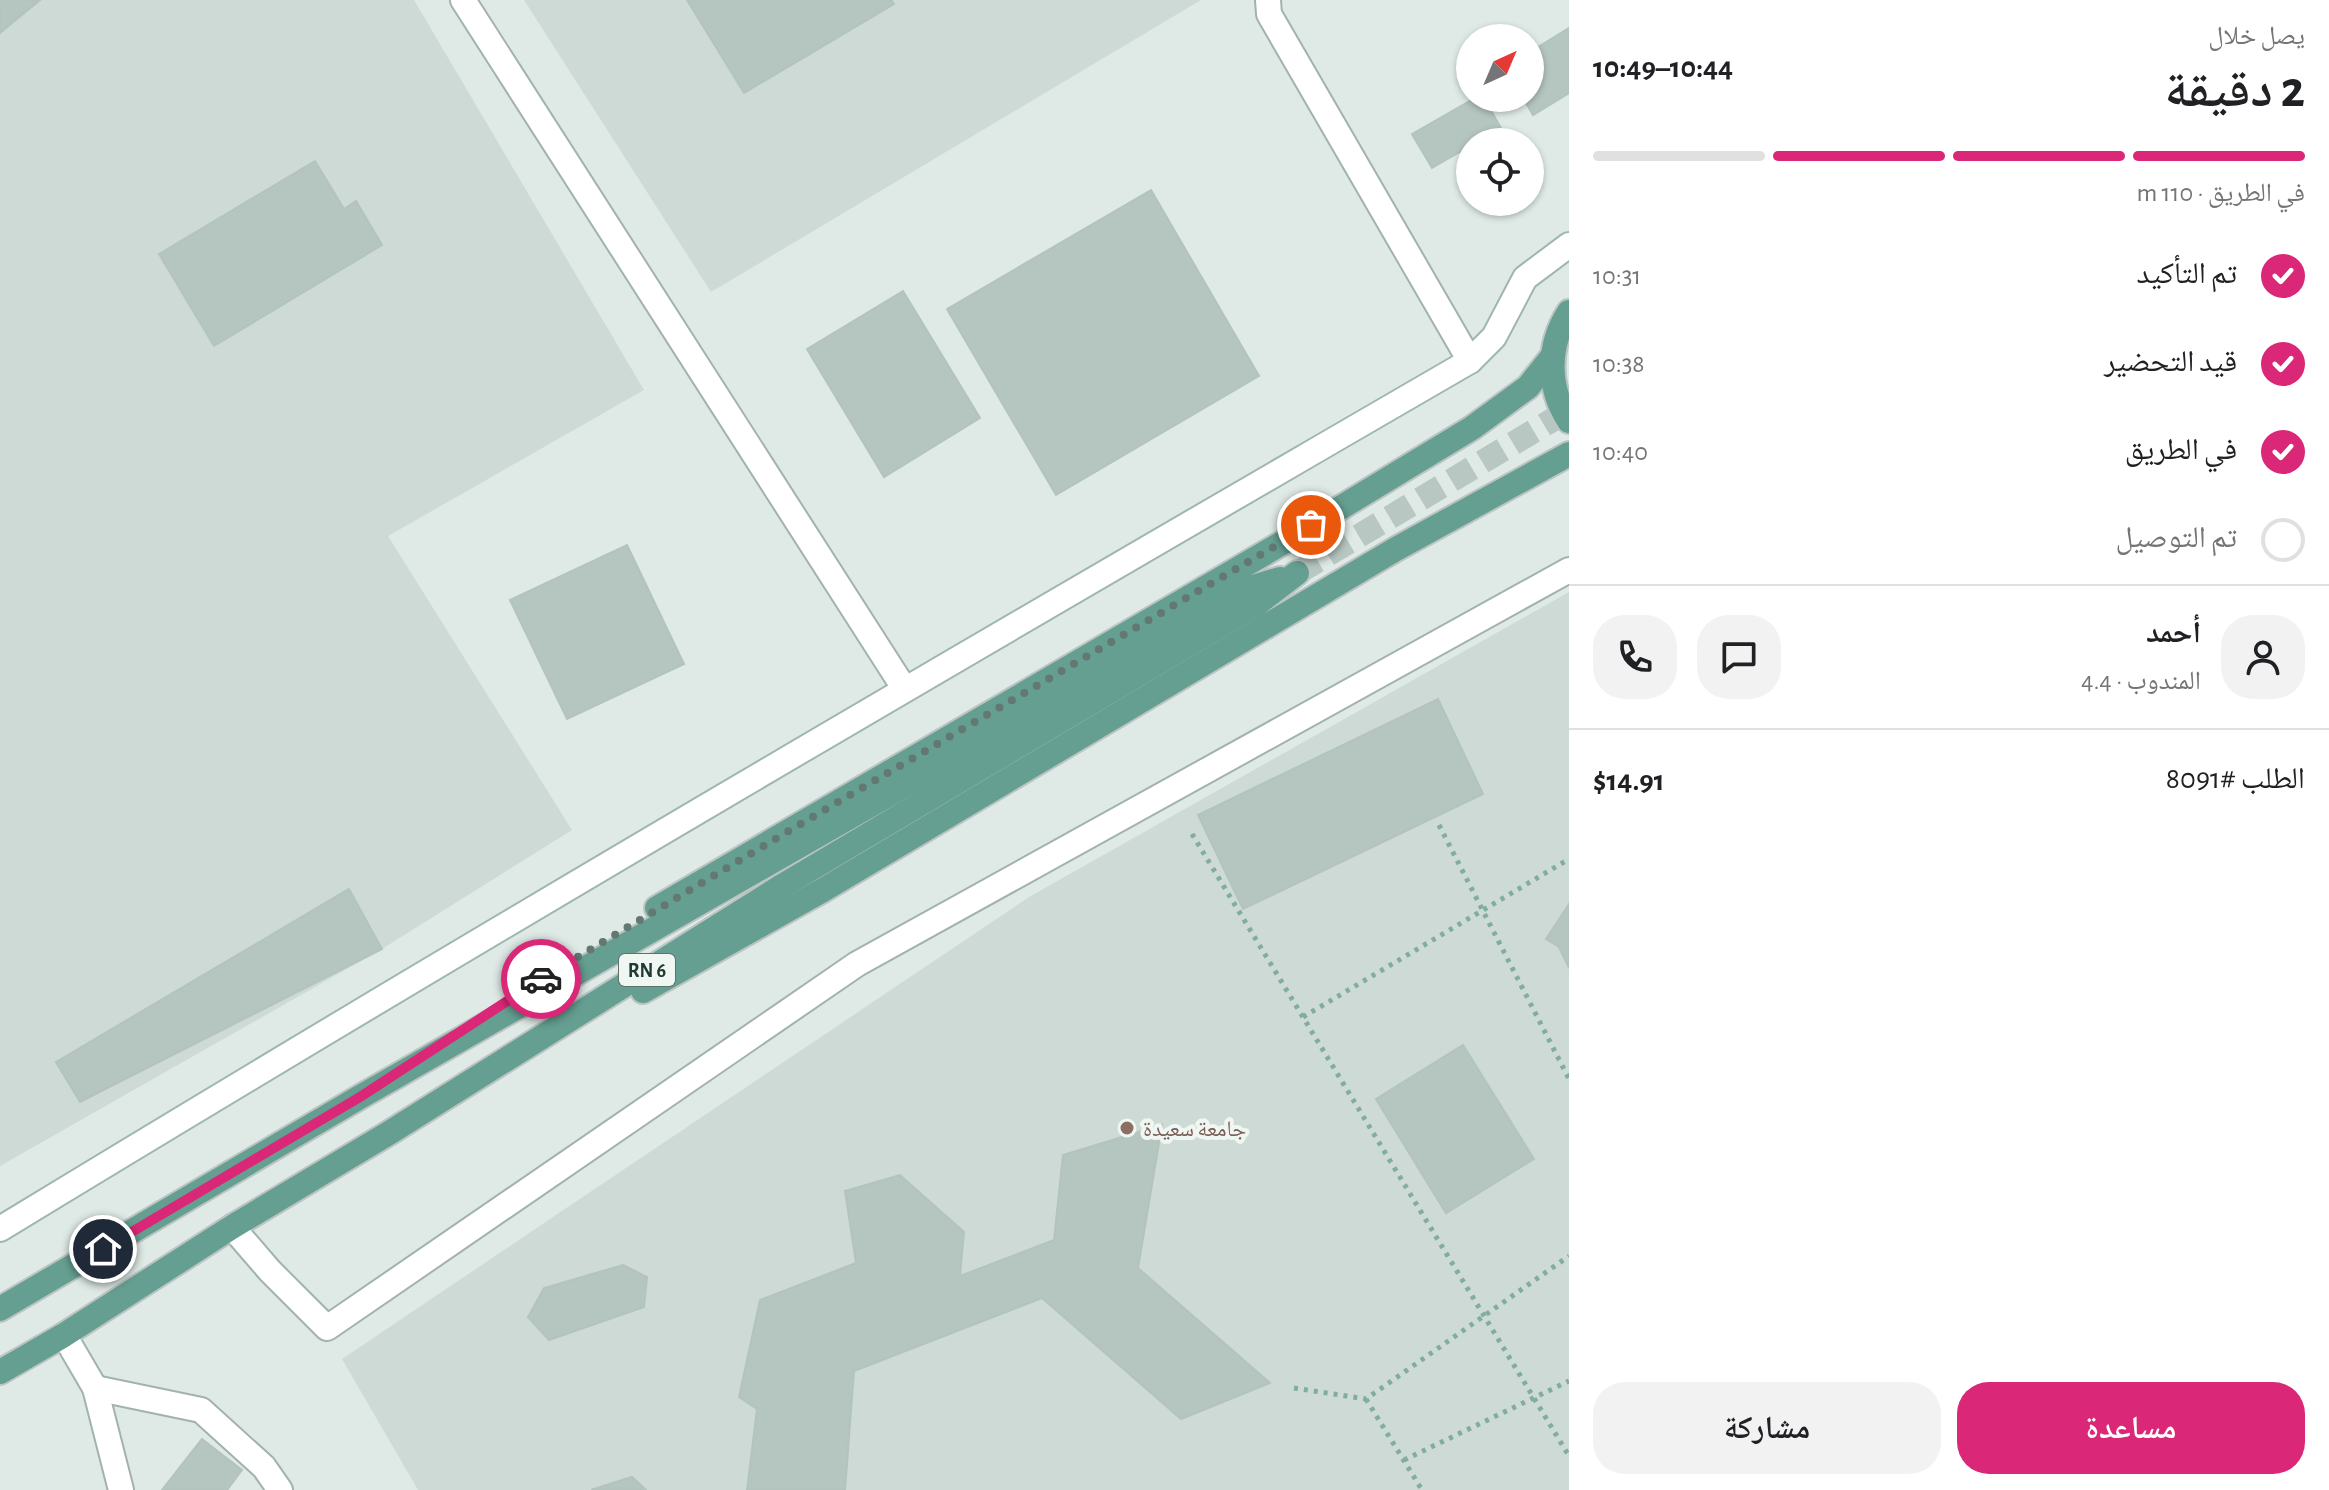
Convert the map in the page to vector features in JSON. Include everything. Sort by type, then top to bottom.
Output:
[{"type":"main road","points":[[1569,312],[1559,327],[1552,357],[1553,382],[1560,407],[1569,421]]},
{"type":"main road","name":"RN 6","points":[[360,1097],[503,1002],[663,905],[1284,542],[1472,428],[1528,387],[1552,357]]},
{"type":"main road","name":"RN 6","points":[[389,1133],[823,890],[1396,549],[1569,454]]},
{"type":"main road","name":"RN 6","points":[[0,1309],[360,1097],[1250,588],[1297,573],[1257,604],[782,886],[0,1372]]},
{"type":"street","points":[[463,0],[904,688]]},
{"type":"street","points":[[1268,0],[1269,14],[1470,361]]},
{"type":"street","points":[[0,1229],[904,688],[1470,361],[1494,337],[1525,278],[1569,245]]},
{"type":"street","points":[[232,1227],[270,1271],[327,1328],[857,964],[1569,570]]},
{"type":"street","points":[[64,1335],[95,1388],[121,1490]]},
{"type":"street","points":[[95,1388],[201,1410],[264,1467],[280,1490]]},
{"type":"path","points":[[1439,825],[1569,1079]]},
{"type":"path","points":[[1192,834],[1569,1456]]},
{"type":"path","points":[[1303,1017],[1569,859]]},
{"type":"path","points":[[1294,1388],[1366,1399],[1569,1256]]},
{"type":"path","points":[[1404,1460],[1569,1381]]},
{"type":"path","points":[[1366,1399],[1422,1490]]},
{"type":"shaded area","points":[[0,0],[414,0],[644,390],[388,536],[572,830],[382,949],[0,1166]]},
{"type":"shaded area","points":[[524,0],[1201,0],[711,292]]},
{"type":"shaded area","name":"جامعة سعيدة","points":[[1569,592],[1569,1490],[418,1490],[342,1359],[1029,897]]},
{"type":"building","points":[[0,0],[40,0],[0,33]]},
{"type":"building","points":[[687,0],[891,0],[894,4],[744,93]]},
{"type":"building","points":[[1569,28],[1569,93],[1544,108],[1544,43]]},
{"type":"building","points":[[1456,109],[1456,112],[1492,112],[1501,128],[1456,128],[1456,154],[1432,168],[1412,134]]},
{"type":"building","points":[[315,161],[344,209],[356,201],[382,245],[214,346],[159,254]]},
{"type":"building","points":[[1151,190],[1259,376],[1056,495],[947,309]]},
{"type":"building","points":[[903,291],[980,418],[884,477],[807,349]]},
{"type":"building","points":[[627,545],[684,664],[567,719],[510,600]]},
{"type":"building","points":[[1438,699],[1483,794],[1243,909],[1198,815]]},
{"type":"building","points":[[349,889],[382,949],[80,1102],[56,1062]]},
{"type":"building","points":[[1569,904],[1569,968],[1559,947],[1546,939]]},
{"type":"building","points":[[1463,1045],[1534,1159],[1446,1213],[1376,1099]]},
{"type":"building","points":[[1162,1125],[1138,1268],[1270,1383],[1181,1419],[1042,1298],[854,1371],[845,1490],[747,1490],[757,1409],[739,1397],[760,1300],[856,1263],[845,1191],[900,1175],[964,1232],[960,1276],[1054,1240],[1063,1155]]},
{"type":"building","points":[[623,1265],[647,1277],[644,1307],[549,1340],[528,1317],[544,1288]]},
{"type":"building","points":[[202,1439],[242,1470],[227,1490],[162,1490]]},
{"type":"building","points":[[632,1477],[646,1490],[591,1490]]},
{"type":"tunnel","points":[[1297,573],[1569,410]]},
{"type":"way so far","points":[[541,979],[1311,525]]},
{"type":"place","name":"جامعة سعيدة","points":[[1127,1128]]},
{"type":"route","points":[[103,1249],[360,1097],[541,979]]}]
